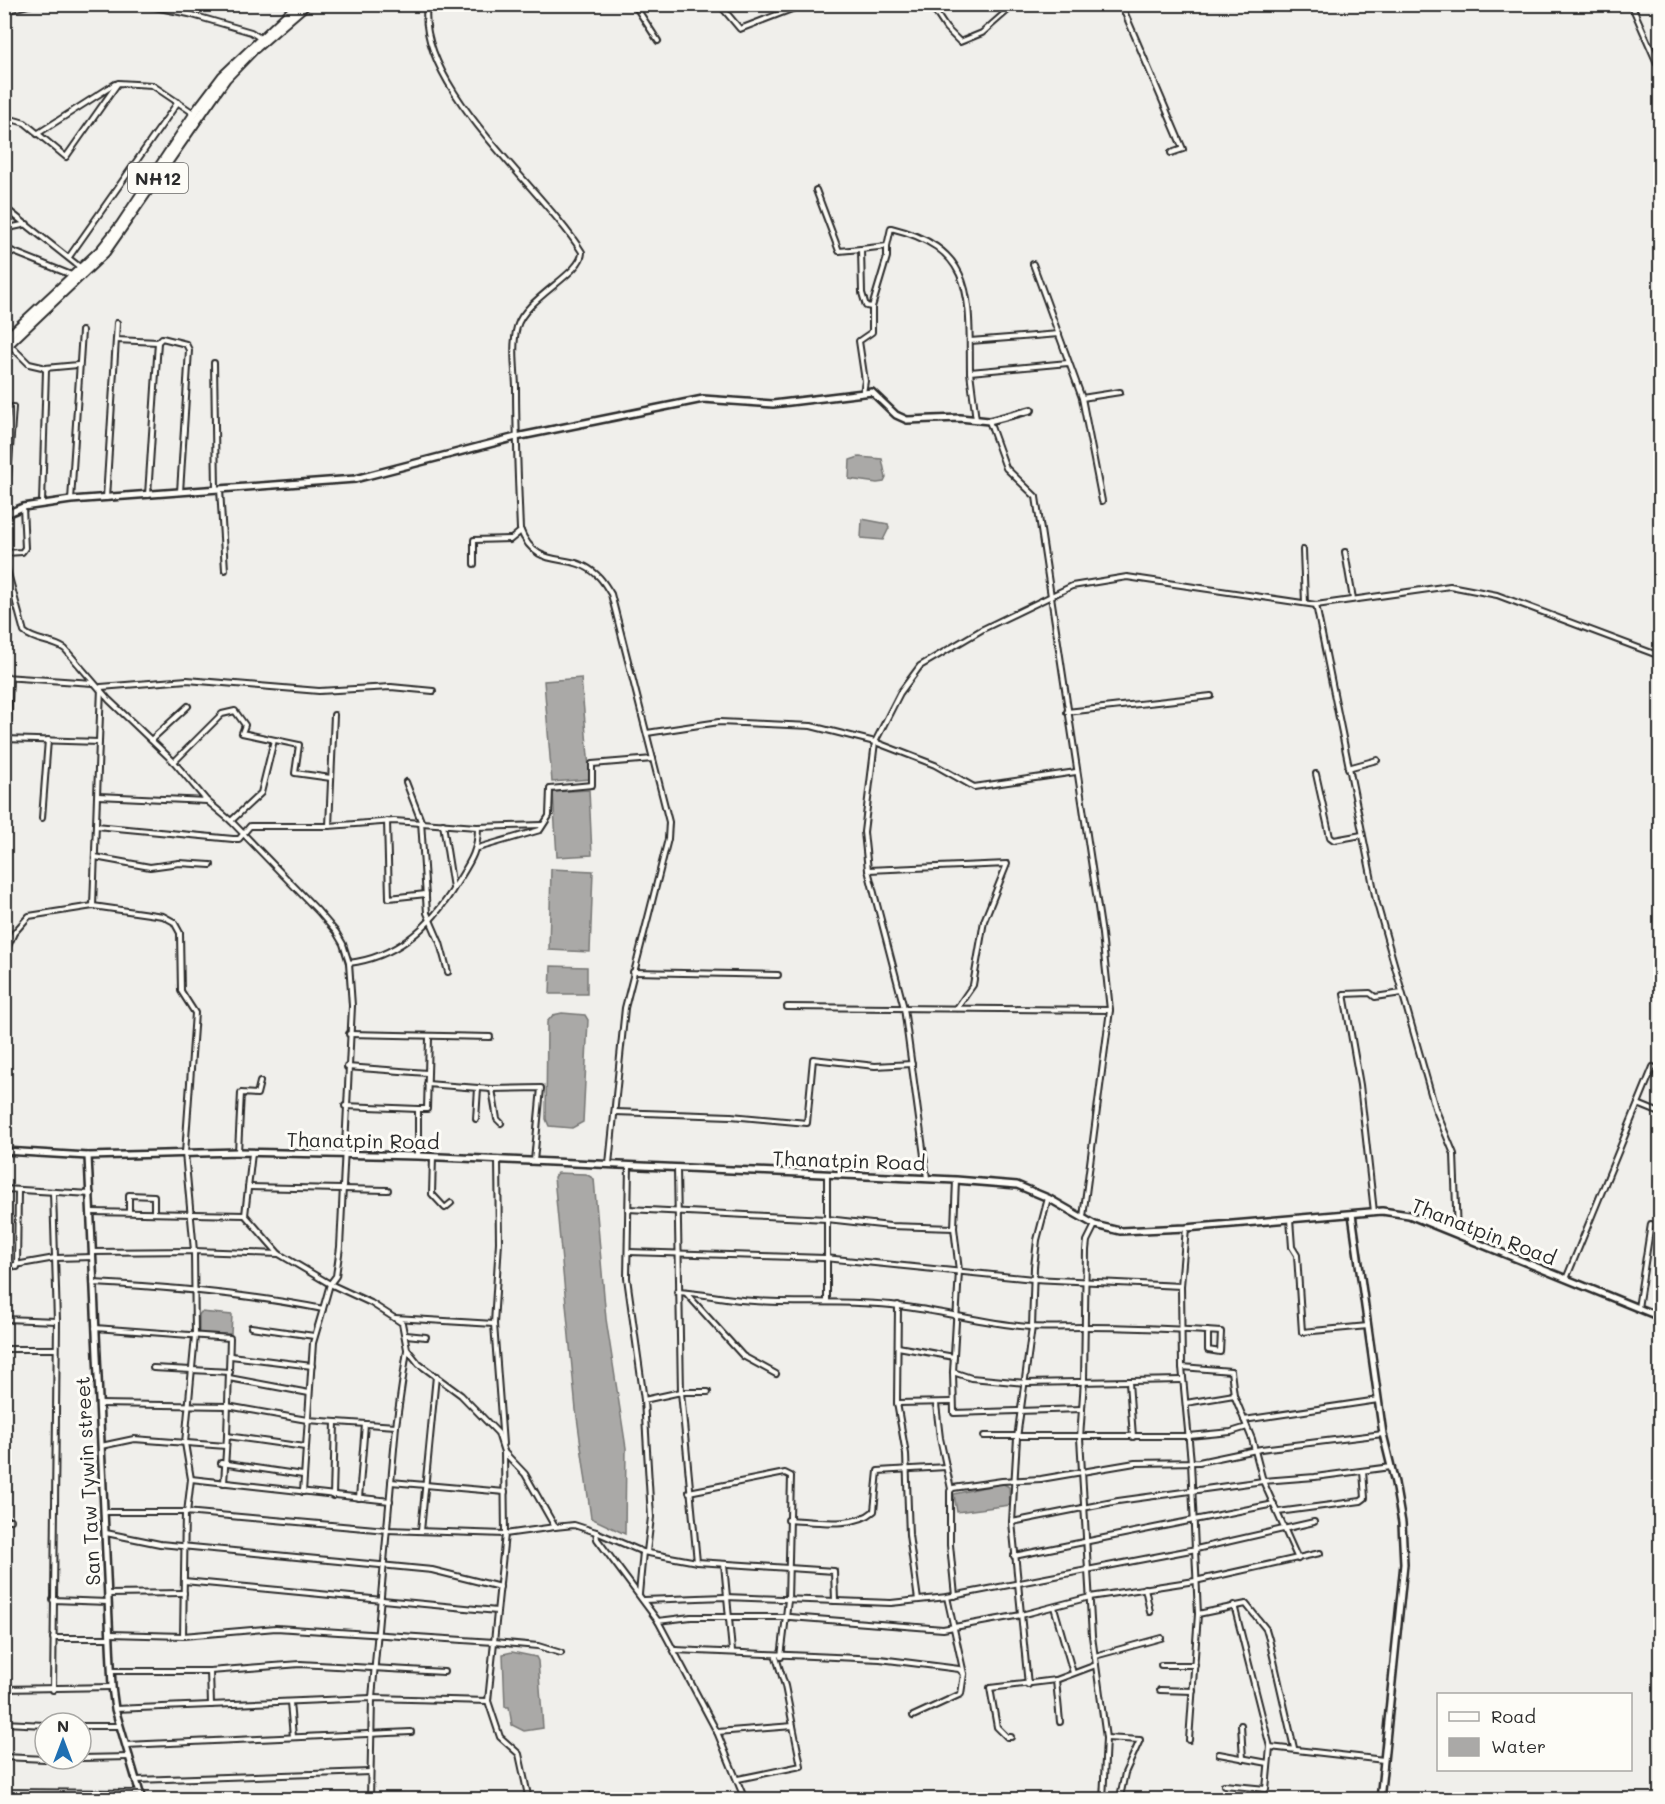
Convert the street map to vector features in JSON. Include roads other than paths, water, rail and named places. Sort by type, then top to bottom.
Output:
[{"type":"highway","name":"NH12","points":[[77,277],[81,268],[120,225],[222,76],[298,4]]},
{"type":"highway","name":"NH12","points":[[6,343],[77,277],[124,228],[196,114],[241,64],[308,4]]},
{"type":"street","points":[[4,11],[32,4]]},
{"type":"street","points":[[140,4],[189,14],[252,32],[260,38]]},
{"type":"street","points":[[427,4],[426,31],[448,83],[582,252],[579,264],[532,303],[518,326],[515,343],[516,437],[521,531],[532,550],[543,556],[583,566],[597,575],[611,594],[669,822],[668,839],[625,1009],[609,1164]]},
{"type":"street","points":[[634,4],[658,41]]},
{"type":"street","points":[[719,4],[740,29],[805,4]]},
{"type":"street","points":[[930,4],[946,28],[960,42],[982,33],[1015,4]]},
{"type":"street","points":[[1121,4],[1184,149],[1171,153]]},
{"type":"street","points":[[1631,4],[1660,70]]},
{"type":"street","points":[[38,134],[118,83],[152,85],[196,114]]},
{"type":"street","points":[[4,117],[25,123],[66,158],[118,83]]},
{"type":"street","points":[[69,257],[178,102]]},
{"type":"street","points":[[816,190],[839,251],[887,246]]},
{"type":"street","points":[[4,207],[81,268]]},
{"type":"street","points":[[4,229],[27,224]]},
{"type":"street","points":[[863,393],[865,381],[859,340],[872,332],[872,307],[887,257],[891,228],[918,234],[937,245],[957,264],[966,293],[970,372],[976,420]]},
{"type":"street","points":[[4,248],[77,277]]},
{"type":"street","points":[[861,249],[862,293],[866,306],[872,307]]},
{"type":"street","points":[[1033,264],[1082,398],[1102,501]]},
{"type":"street","points":[[106,498],[117,323]]},
{"type":"street","points":[[71,500],[82,331]]},
{"type":"street","points":[[970,341],[1059,334]]},
{"type":"street","points":[[148,495],[158,342],[162,338],[171,338],[186,344],[189,350],[180,492]]},
{"type":"street","points":[[116,340],[158,342]]},
{"type":"street","points":[[6,343],[29,364],[45,368],[78,365]]},
{"type":"street","points":[[214,363],[218,489],[225,570]]},
{"type":"street","points":[[970,372],[1068,363]]},
{"type":"street","points":[[42,504],[45,368]]},
{"type":"street","points":[[6,514],[23,507],[71,500],[356,479],[516,437],[703,399],[773,404],[872,392],[896,415],[908,420],[952,418],[990,421],[1031,410]]},
{"type":"street","points":[[1082,398],[1120,392]]},
{"type":"street","points":[[13,408],[6,514],[6,553],[9,583],[24,632],[32,639],[57,643],[65,649],[94,683],[101,687],[109,700],[174,762],[207,801],[231,821],[336,932],[349,963],[352,1006],[336,1276],[330,1284],[314,1336],[303,1492]]},
{"type":"street","points":[[990,421],[1006,468],[1036,497],[1066,712],[1102,934],[1110,1010],[1083,1217]]},
{"type":"street","points":[[6,553],[22,552],[25,548],[23,507]]},
{"type":"street","points":[[474,564],[474,540],[509,540],[521,531]]},
{"type":"street","points":[[1303,550],[1305,603]]},
{"type":"street","points":[[1345,552],[1353,599]]},
{"type":"street","points":[[927,1178],[904,1008],[868,870],[864,832],[875,742],[900,693],[920,666],[983,629],[1072,586],[1127,577],[1316,605],[1450,586],[1497,595],[1660,656]]},
{"type":"street","points":[[1316,605],[1376,900],[1435,1108],[1454,1154],[1457,1235]]},
{"type":"street","points":[[4,796],[7,677],[94,683]]},
{"type":"street","points":[[101,687],[187,680],[319,691],[391,687],[433,691]]},
{"type":"street","points":[[93,906],[101,687]]},
{"type":"street","points":[[1066,712],[1211,696]]},
{"type":"street","points":[[151,740],[188,706]]},
{"type":"street","points":[[174,762],[222,714],[235,711],[245,725],[242,733],[299,745],[295,773],[331,778]]},
{"type":"street","points":[[328,826],[334,715]]},
{"type":"street","points":[[647,734],[718,722],[811,726],[875,742],[935,765],[974,787],[1076,772]]},
{"type":"street","points":[[6,739],[99,742]]},
{"type":"street","points":[[42,818],[48,740]]},
{"type":"street","points":[[231,821],[261,793],[274,740]]},
{"type":"street","points":[[478,848],[540,830],[549,816],[549,789],[592,785],[591,764],[653,759]]},
{"type":"street","points":[[1348,768],[1377,760]]},
{"type":"street","points":[[1316,774],[1330,837],[1334,840],[1362,835]]},
{"type":"street","points":[[406,782],[421,822],[427,913],[432,920],[448,972]]},
{"type":"street","points":[[98,796],[207,801]]},
{"type":"street","points":[[96,826],[239,839],[250,826],[258,825],[328,826],[387,821],[478,827],[542,825]]},
{"type":"street","points":[[387,821],[389,898],[426,894]]},
{"type":"street","points":[[443,824],[453,890]]},
{"type":"street","points":[[349,963],[361,962],[401,945],[432,920],[478,848],[478,827]]},
{"type":"street","points":[[95,857],[150,867],[179,863],[211,865]]},
{"type":"street","points":[[868,870],[1007,864],[984,921],[973,985],[957,1008]]},
{"type":"street","points":[[4,956],[14,933],[29,916],[93,906],[163,916],[174,922],[180,933],[181,991],[195,1013],[185,1153],[192,1213],[195,1336],[185,1443],[191,1479],[183,1546],[183,1636]]},
{"type":"street","points":[[633,972],[778,975]]},
{"type":"street","points":[[1374,1212],[1360,1085],[1344,994],[1370,993],[1375,997],[1402,993]]},
{"type":"street","points":[[787,1007],[1110,1010]]},
{"type":"street","points":[[349,1034],[429,1038],[490,1037]]},
{"type":"street","points":[[345,1106],[427,1109],[429,1038]]},
{"type":"street","points":[[615,1112],[731,1116],[807,1123],[813,1059],[875,1066],[912,1064]]},
{"type":"street","points":[[347,1067],[427,1073]]},
{"type":"street","points":[[1566,1279],[1653,1067]]},
{"type":"street","points":[[238,1152],[241,1093],[256,1094],[260,1082]]},
{"type":"street","points":[[427,1084],[490,1089],[541,1088],[534,1161]]},
{"type":"street","points":[[476,1119],[478,1088]]},
{"type":"street","points":[[490,1089],[497,1119],[501,1123]]},
{"type":"street","points":[[1638,1104],[1660,1113]]},
{"type":"street","points":[[418,1109],[418,1156]]},
{"type":"street","name":"Thanatpin Road","points":[[4,1151],[88,1156],[238,1152],[433,1156],[956,1180],[1017,1185],[1048,1198],[1095,1225],[1131,1231],[1374,1212],[1409,1215],[1660,1317]]},
{"type":"street","points":[[245,1215],[252,1153]]},
{"type":"street","name":"San Taw Tywin street","points":[[88,1156],[112,1687],[115,1709],[142,1796]]},
{"type":"street","points":[[433,1156],[432,1194],[445,1208],[450,1203]]},
{"type":"street","points":[[498,1159],[499,1242],[494,1324],[504,1452],[506,1534],[488,1701],[500,1737],[519,1754],[529,1800]]},
{"type":"street","points":[[629,1165],[630,1305],[644,1400],[651,1517],[639,1595]]},
{"type":"street","points":[[677,1167],[679,1211],[677,1292],[682,1353],[681,1392],[697,1562]]},
{"type":"street","points":[[827,1174],[825,1258],[827,1301]]},
{"type":"street","points":[[956,1180],[954,1228],[959,1271],[952,1402],[957,1413],[1082,1409]]},
{"type":"street","points":[[248,1187],[388,1190]]},
{"type":"street","points":[[4,1189],[91,1194]]},
{"type":"street","points":[[17,1267],[18,1190]]},
{"type":"street","points":[[53,1192],[57,1321],[53,1690]]},
{"type":"street","points":[[129,1212],[129,1195],[137,1195],[154,1196],[154,1212]]},
{"type":"street","points":[[1028,1685],[1012,1522],[1017,1437],[1032,1327],[1037,1240],[1048,1198]]},
{"type":"street","points":[[628,1209],[954,1228]]},
{"type":"street","points":[[91,1212],[245,1215],[279,1254],[330,1284],[371,1303],[404,1326],[407,1349],[396,1426],[372,1698],[369,1800]]},
{"type":"street","points":[[1352,1214],[1383,1434],[1402,1523],[1404,1564],[1380,1800]]},
{"type":"street","points":[[1290,1219],[1292,1247],[1297,1254],[1302,1332],[1368,1326]]},
{"type":"street","points":[[1638,1308],[1651,1224]]},
{"type":"street","points":[[1095,1225],[1087,1240],[1084,1380],[1080,1437],[1095,1656],[1106,1738],[1103,1800]]},
{"type":"street","points":[[1186,1228],[1181,1286],[1182,1380],[1191,1462],[1198,1614],[1189,1740]]},
{"type":"street","points":[[4,1268],[55,1258],[92,1254],[194,1251],[279,1254]]},
{"type":"street","points":[[628,1252],[678,1251],[825,1258],[1034,1278],[1181,1286]]},
{"type":"street","points":[[93,1283],[193,1288],[268,1298],[323,1309]]},
{"type":"street","points":[[677,1292],[752,1301],[827,1301],[897,1305],[956,1313],[1002,1324],[1032,1327],[1208,1331],[1222,1333],[1220,1352],[1208,1350],[1208,1331]]},
{"type":"street","points":[[685,1293],[743,1356],[776,1374]]},
{"type":"street","points":[[897,1305],[897,1403],[906,1467],[909,1535],[918,1600]]},
{"type":"street","points":[[394,1318],[494,1324]]},
{"type":"street","points":[[4,1319],[57,1321]]},
{"type":"street","points":[[251,1327],[314,1336]]},
{"type":"street","points":[[95,1328],[230,1338],[224,1483]]},
{"type":"street","points":[[406,1335],[426,1337]]},
{"type":"street","points":[[897,1347],[954,1357]]},
{"type":"street","points":[[4,1349],[56,1349]]},
{"type":"street","points":[[407,1349],[419,1364],[461,1395],[497,1432],[504,1452],[525,1474],[555,1527]]},
{"type":"street","points":[[231,1356],[312,1366]]},
{"type":"street","points":[[1182,1366],[1229,1369],[1234,1395],[1256,1451],[1263,1481],[1298,1559]]},
{"type":"street","points":[[153,1368],[230,1372]]},
{"type":"street","points":[[953,1372],[971,1378],[1026,1383],[1084,1380],[1129,1382],[1182,1380]]},
{"type":"street","points":[[421,1531],[436,1376]]},
{"type":"street","points":[[230,1378],[309,1393]]},
{"type":"street","points":[[1129,1382],[1133,1437]]},
{"type":"street","points":[[644,1400],[681,1392],[708,1392]]},
{"type":"street","points":[[1186,1403],[1234,1395]]},
{"type":"street","points":[[1244,1420],[1378,1400]]},
{"type":"street","points":[[897,1403],[952,1402]]},
{"type":"street","points":[[98,1404],[227,1406],[307,1420],[396,1426]]},
{"type":"street","points":[[936,1404],[951,1489],[950,1545],[955,1596]]},
{"type":"street","points":[[333,1496],[335,1422]]},
{"type":"street","points":[[359,1498],[365,1424]]},
{"type":"street","points":[[984,1436],[1188,1436],[1231,1432],[1247,1427]]},
{"type":"street","points":[[951,1489],[1135,1463],[1191,1462],[1261,1449],[1383,1434]]},
{"type":"street","points":[[227,1436],[305,1447]]},
{"type":"street","points":[[101,1446],[134,1439],[226,1446]]},
{"type":"street","points":[[223,1464],[303,1475]]},
{"type":"street","points":[[788,1520],[851,1521],[865,1517],[874,1511],[878,1471],[906,1467],[946,1467]]},
{"type":"street","points":[[1012,1522],[1084,1507],[1263,1481],[1391,1467]]},
{"type":"street","points":[[1278,1512],[1361,1501],[1365,1498],[1363,1471]]},
{"type":"street","points":[[689,1492],[785,1473],[791,1476],[788,1520],[788,1600],[779,1657],[801,1766],[738,1779]]},
{"type":"street","points":[[191,1479],[390,1501]]},
{"type":"street","points":[[391,1482],[505,1492]]},
{"type":"street","points":[[1014,1556],[1274,1504]]},
{"type":"street","points":[[105,1512],[186,1513],[387,1530],[506,1534],[574,1525],[645,1552],[697,1562],[834,1571],[836,1601]]},
{"type":"street","points":[[4,1520],[11,1520]]},
{"type":"street","points":[[643,1600],[725,1596],[891,1603],[947,1597],[1017,1586],[1286,1530],[1314,1522]]},
{"type":"street","points":[[596,1532],[597,1539],[658,1621],[675,1650],[717,1732],[745,1800]]},
{"type":"street","points":[[106,1533],[160,1544],[432,1570],[500,1587]]},
{"type":"street","points":[[658,1621],[727,1617],[784,1617],[943,1629],[1021,1615],[1090,1597],[1195,1581],[1320,1553]]},
{"type":"street","points":[[724,1564],[725,1596],[732,1651]]},
{"type":"street","points":[[184,1581],[497,1611]]},
{"type":"street","points":[[1145,1588],[1150,1612]]},
{"type":"street","points":[[108,1594],[184,1593]]},
{"type":"street","points":[[912,1716],[961,1694],[964,1674],[947,1597]]},
{"type":"street","points":[[53,1600],[108,1602]]},
{"type":"street","points":[[1198,1614],[1246,1604],[1266,1629],[1294,1748]]},
{"type":"street","points":[[1224,1785],[1266,1788],[1269,1785],[1270,1747],[1234,1605]]},
{"type":"street","points":[[1054,1607],[1074,1673]]},
{"type":"street","points":[[53,1638],[183,1636],[276,1628],[494,1642],[538,1646],[561,1653]]},
{"type":"street","points":[[1095,1656],[1161,1638]]},
{"type":"street","points":[[675,1650],[732,1651],[779,1657],[880,1659],[959,1669],[964,1674]]},
{"type":"street","points":[[111,1671],[210,1671],[300,1664],[444,1672]]},
{"type":"street","points":[[1011,1737],[1007,1737],[997,1727],[990,1688],[1056,1680],[1096,1665]]},
{"type":"street","points":[[1161,1665],[1195,1665]]},
{"type":"street","points":[[210,1671],[211,1705]]},
{"type":"street","points":[[1056,1680],[1060,1722]]},
{"type":"street","points":[[4,1689],[53,1690],[112,1687]]},
{"type":"street","points":[[1160,1690],[1193,1691]]},
{"type":"street","points":[[115,1709],[372,1698],[488,1701]]},
{"type":"street","points":[[290,1702],[293,1737]]},
{"type":"street","points":[[4,1723],[33,1724]]},
{"type":"street","points":[[1241,1725],[1243,1759]]},
{"type":"street","points":[[93,1726],[120,1726]]},
{"type":"street","points":[[717,1732],[793,1726]]},
{"type":"street","points":[[126,1745],[411,1732]]},
{"type":"street","points":[[1106,1738],[1140,1740],[1125,1773],[1121,1792]]},
{"type":"street","points":[[1270,1747],[1384,1760]]},
{"type":"street","points":[[1219,1754],[1268,1763]]},
{"type":"street","points":[[4,1756],[33,1758]]},
{"type":"street","points":[[93,1758],[129,1757]]},
{"type":"street","points":[[136,1780],[370,1772]]},
{"type":"street","points":[[4,1792],[142,1796]]},
{"type":"street","points":[[44,1793],[44,1800]]},
{"type":"street","points":[[585,1800],[591,1796],[622,1800]]},
{"type":"water","points":[[859,457],[882,459],[886,478],[884,482],[849,479],[850,460]]},
{"type":"water","points":[[862,519],[888,524],[889,528],[883,540],[861,538]]},
{"type":"water","points":[[581,678],[590,779],[552,782],[544,681]]},
{"type":"water","points":[[589,790],[592,855],[557,857],[553,792]]},
{"type":"water","points":[[551,869],[593,871],[590,952],[549,950]]},
{"type":"water","points":[[551,966],[587,967],[587,994],[550,994]]},
{"type":"water","points":[[562,1013],[585,1015],[588,1020],[583,1122],[572,1128],[549,1126],[546,1119],[547,1022],[553,1015]]},
{"type":"water","points":[[557,1173],[586,1174],[594,1179],[606,1319],[626,1448],[625,1534],[591,1518],[576,1410],[554,1177]]},
{"type":"water","points":[[201,1312],[232,1315],[231,1334],[199,1333]]},
{"type":"water","points":[[1002,1483],[1009,1487],[1010,1505],[957,1512],[954,1494]]},
{"type":"water","points":[[512,1652],[536,1657],[538,1661],[543,1728],[524,1731],[512,1725],[509,1707],[505,1707],[503,1654]]}]
